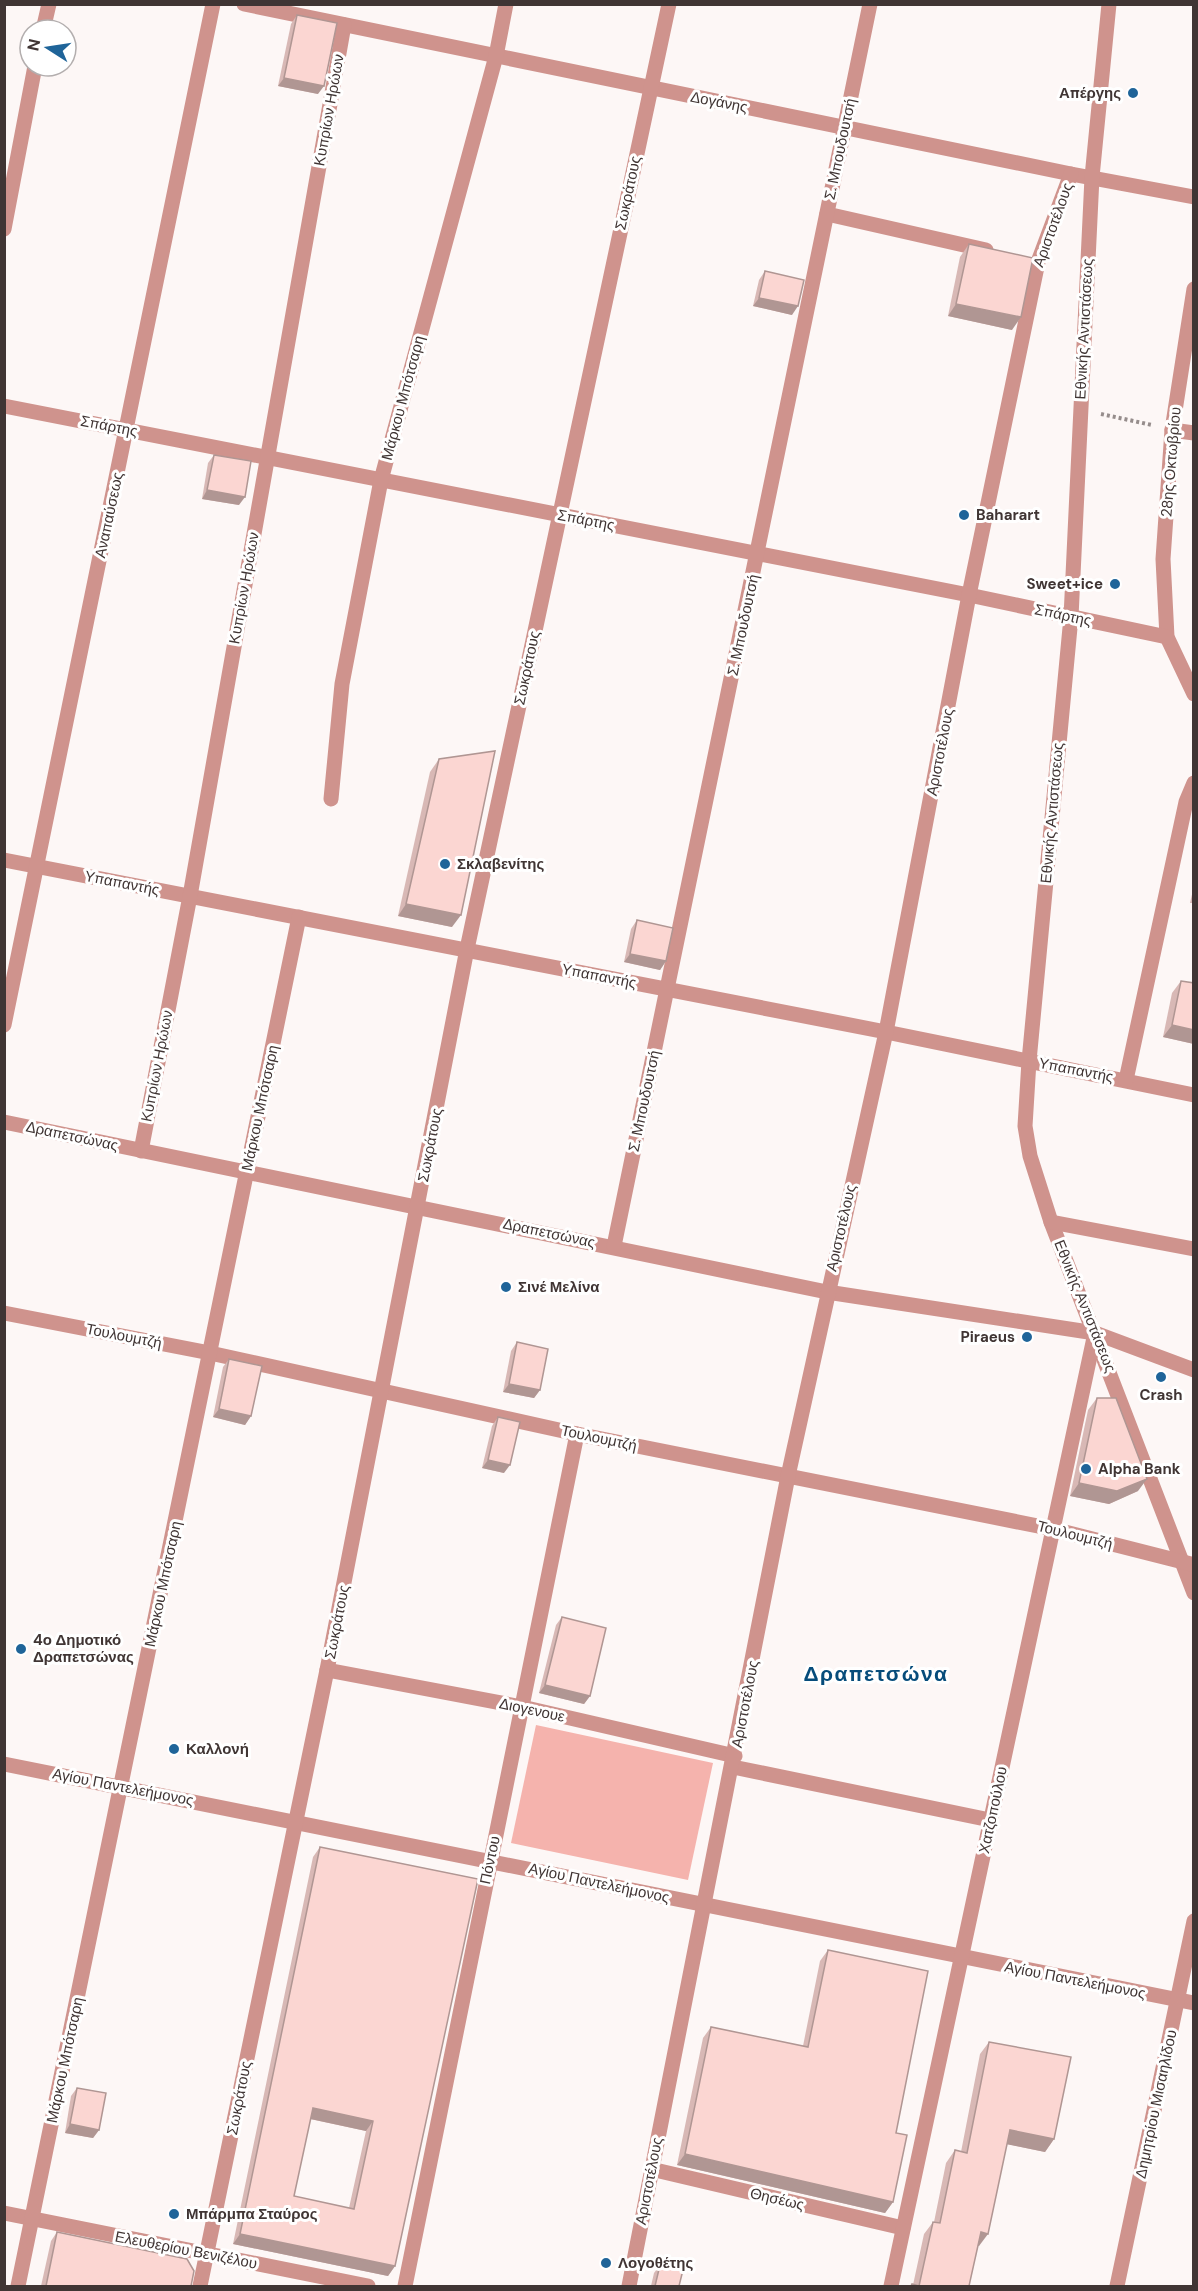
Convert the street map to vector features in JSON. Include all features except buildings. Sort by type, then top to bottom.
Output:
[{"type":"street","name":"Αναπαύσεως","points":[[4,1025],[213,4]]},
{"type":"street","name":"Δογάνης","points":[[244,4],[1071,174],[1194,197]]},
{"type":"street","name":"Μάρκου Μπότσαρη","points":[[331,799],[342,684],[381,480],[496,56],[506,4]]},
{"type":"street","name":"Σωκράτους","points":[[200,2286],[327,1670],[467,949],[669,4]]},
{"type":"street","name":"Σ. Μπουδουτσή","points":[[614,1246],[870,4]]},
{"type":"street","name":"Εθνικής Αντιστάσεως","points":[[1109,4],[1092,177],[1079,410],[1071,617],[1029,1061],[1026,1141],[1051,1222],[1188,1564],[1194,1593]]},
{"type":"street","name":"Κυπρίων Ηρώων","points":[[141,1150],[190,896],[344,25]]},
{"type":"street","points":[[4,229],[33,78]]},
{"type":"street","name":"Αριστοτέλους","points":[[629,2286],[789,1476],[827,1292],[886,1032],[1033,261],[1071,174]]},
{"type":"street","points":[[827,214],[1005,255]]},
{"type":"street","name":"28ης Οκτωβρίου","points":[[1167,637],[1163,559],[1172,430],[1194,289]]},
{"type":"street","name":"Σπάρτης","points":[[4,406],[969,595],[1167,637]]},
{"type":"street","points":[[1172,430],[1194,433]]},
{"type":"street","points":[[1167,637],[1194,694]]},
{"type":"street","points":[[1126,1080],[1183,813],[1194,783]]},
{"type":"street","name":"Υπαπαντής","points":[[4,860],[467,949],[1194,1095]]},
{"type":"street","name":"Μάρκου Μπότσαρη","points":[[18,2286],[299,917]]},
{"type":"street","name":"Δραπετσώνας","points":[[4,1122],[614,1246],[827,1292],[1095,1333],[1194,1370]]},
{"type":"street","points":[[1051,1222],[1194,1249]]},
{"type":"street","name":"Τουλουμτζή","points":[[4,1313],[210,1353],[577,1434],[1053,1529],[1188,1564]]},
{"type":"street","name":"Χατζοπούλου","points":[[891,2286],[1095,1333]]},
{"type":"street","name":"Πόντου","points":[[405,2286],[577,1434]]},
{"type":"street","name":"Διογενουε","points":[[327,1670],[522,1707],[734,1761],[990,1820]]},
{"type":"street","name":"Αγίου Παντελεήμονος","points":[[4,1764],[1194,2003]]},
{"type":"street","name":"Δημητρίου Μισαηλίδου","points":[[1118,2286],[1194,1922]]},
{"type":"street","name":"Θησέως","points":[[651,2169],[903,2228]]},
{"type":"street","name":"Ελευθερίου Βενιζέλου","points":[[4,2213],[368,2286]]},
{"type":"path","points":[[1079,410],[1172,430]]},
{"type":"shaded area","points":[[536,1725],[713,1763],[688,1880],[511,1843]]},
{"type":"place","name":"Απέργης","points":[[1133,93]]},
{"type":"place","name":"Baharart","points":[[964,515]]},
{"type":"place","name":"Sweet+ice","points":[[1115,584]]},
{"type":"place","name":"Σκλαβενίτης","points":[[445,864]]},
{"type":"place","name":"Σινέ Μελίνα","points":[[506,1287]]},
{"type":"place","name":"Piraeus","points":[[1027,1337]]},
{"type":"place","name":"Crash","points":[[1161,1377]]},
{"type":"place","name":"Alpha Bank","points":[[1086,1469]]},
{"type":"place","name":"4ο Δημοτικό Δραπετσώνας","points":[[21,1649]]},
{"type":"place","name":"Καλλονή","points":[[174,1749]]},
{"type":"place","name":"Μπάρμπα Σταύρος","points":[[174,2214]]},
{"type":"place","name":"Λογοθέτης","points":[[606,2263]]},
{"type":"district","name":"Δραπετσώνα","points":[[876,1674]]}]
